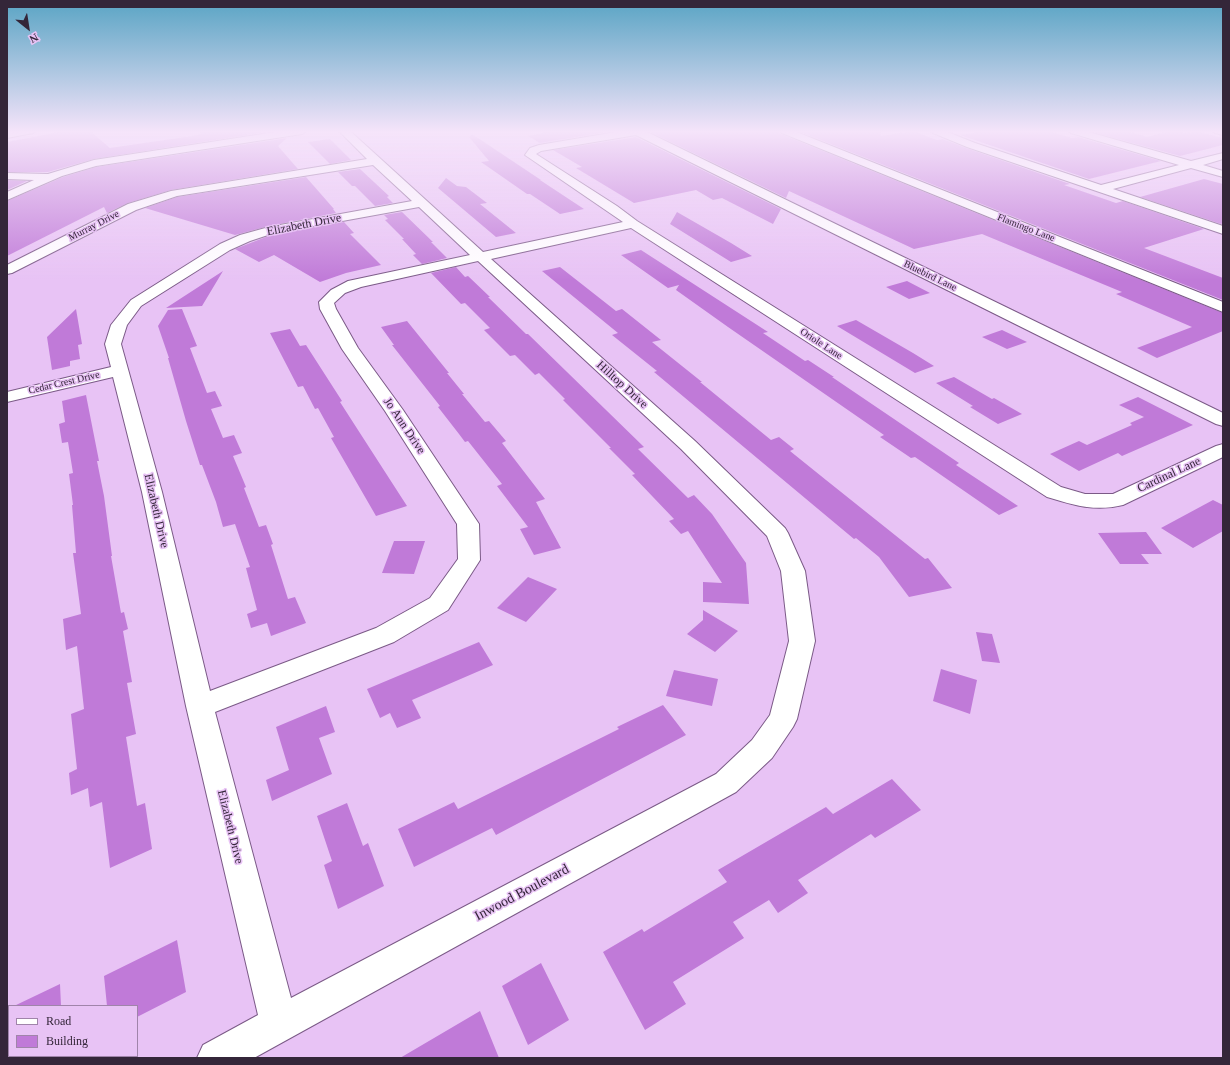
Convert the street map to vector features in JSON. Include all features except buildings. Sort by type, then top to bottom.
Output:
[{"type":"street","points":[[7,196],[44,181]]},
{"type":"street","name":"Murray Drive","points":[[7,270],[132,207],[175,193],[252,181]]},
{"type":"street","name":"Hilltop Drive","points":[[397,181],[688,445],[777,532],[793,571],[802,641],[791,690]]},
{"type":"street","name":"Oriole Lane","points":[[569,181],[633,224],[1054,492],[1084,501],[1116,500]]},
{"type":"street","name":"Bluebird Lane","points":[[739,181],[1223,420]]},
{"type":"street","name":"Flamingo Lane","points":[[909,181],[1223,307]]},
{"type":"street","points":[[1078,181],[1223,230]]},
{"type":"street","points":[[1100,188],[1127,181]]},
{"type":"street","name":"Elizabeth Drive","points":[[279,1024],[200,706],[152,492],[113,344],[119,325],[136,303],[225,247],[269,230],[421,203]]},
{"type":"street","name":"Jo Ann Drive","points":[[200,706],[385,635],[439,604],[468,560],[468,524],[394,410],[350,349],[328,309],[326,302],[344,287],[351,285],[633,224]]},
{"type":"street","name":"Cedar Crest Drive","points":[[7,397],[121,370]]},
{"type":"street","name":"Cardinal Lane","points":[[1116,500],[1223,450]]},
{"type":"street","name":"Inwood Boulevard","points":[[216,1058],[726,783],[762,749],[783,719],[791,690]]}]
